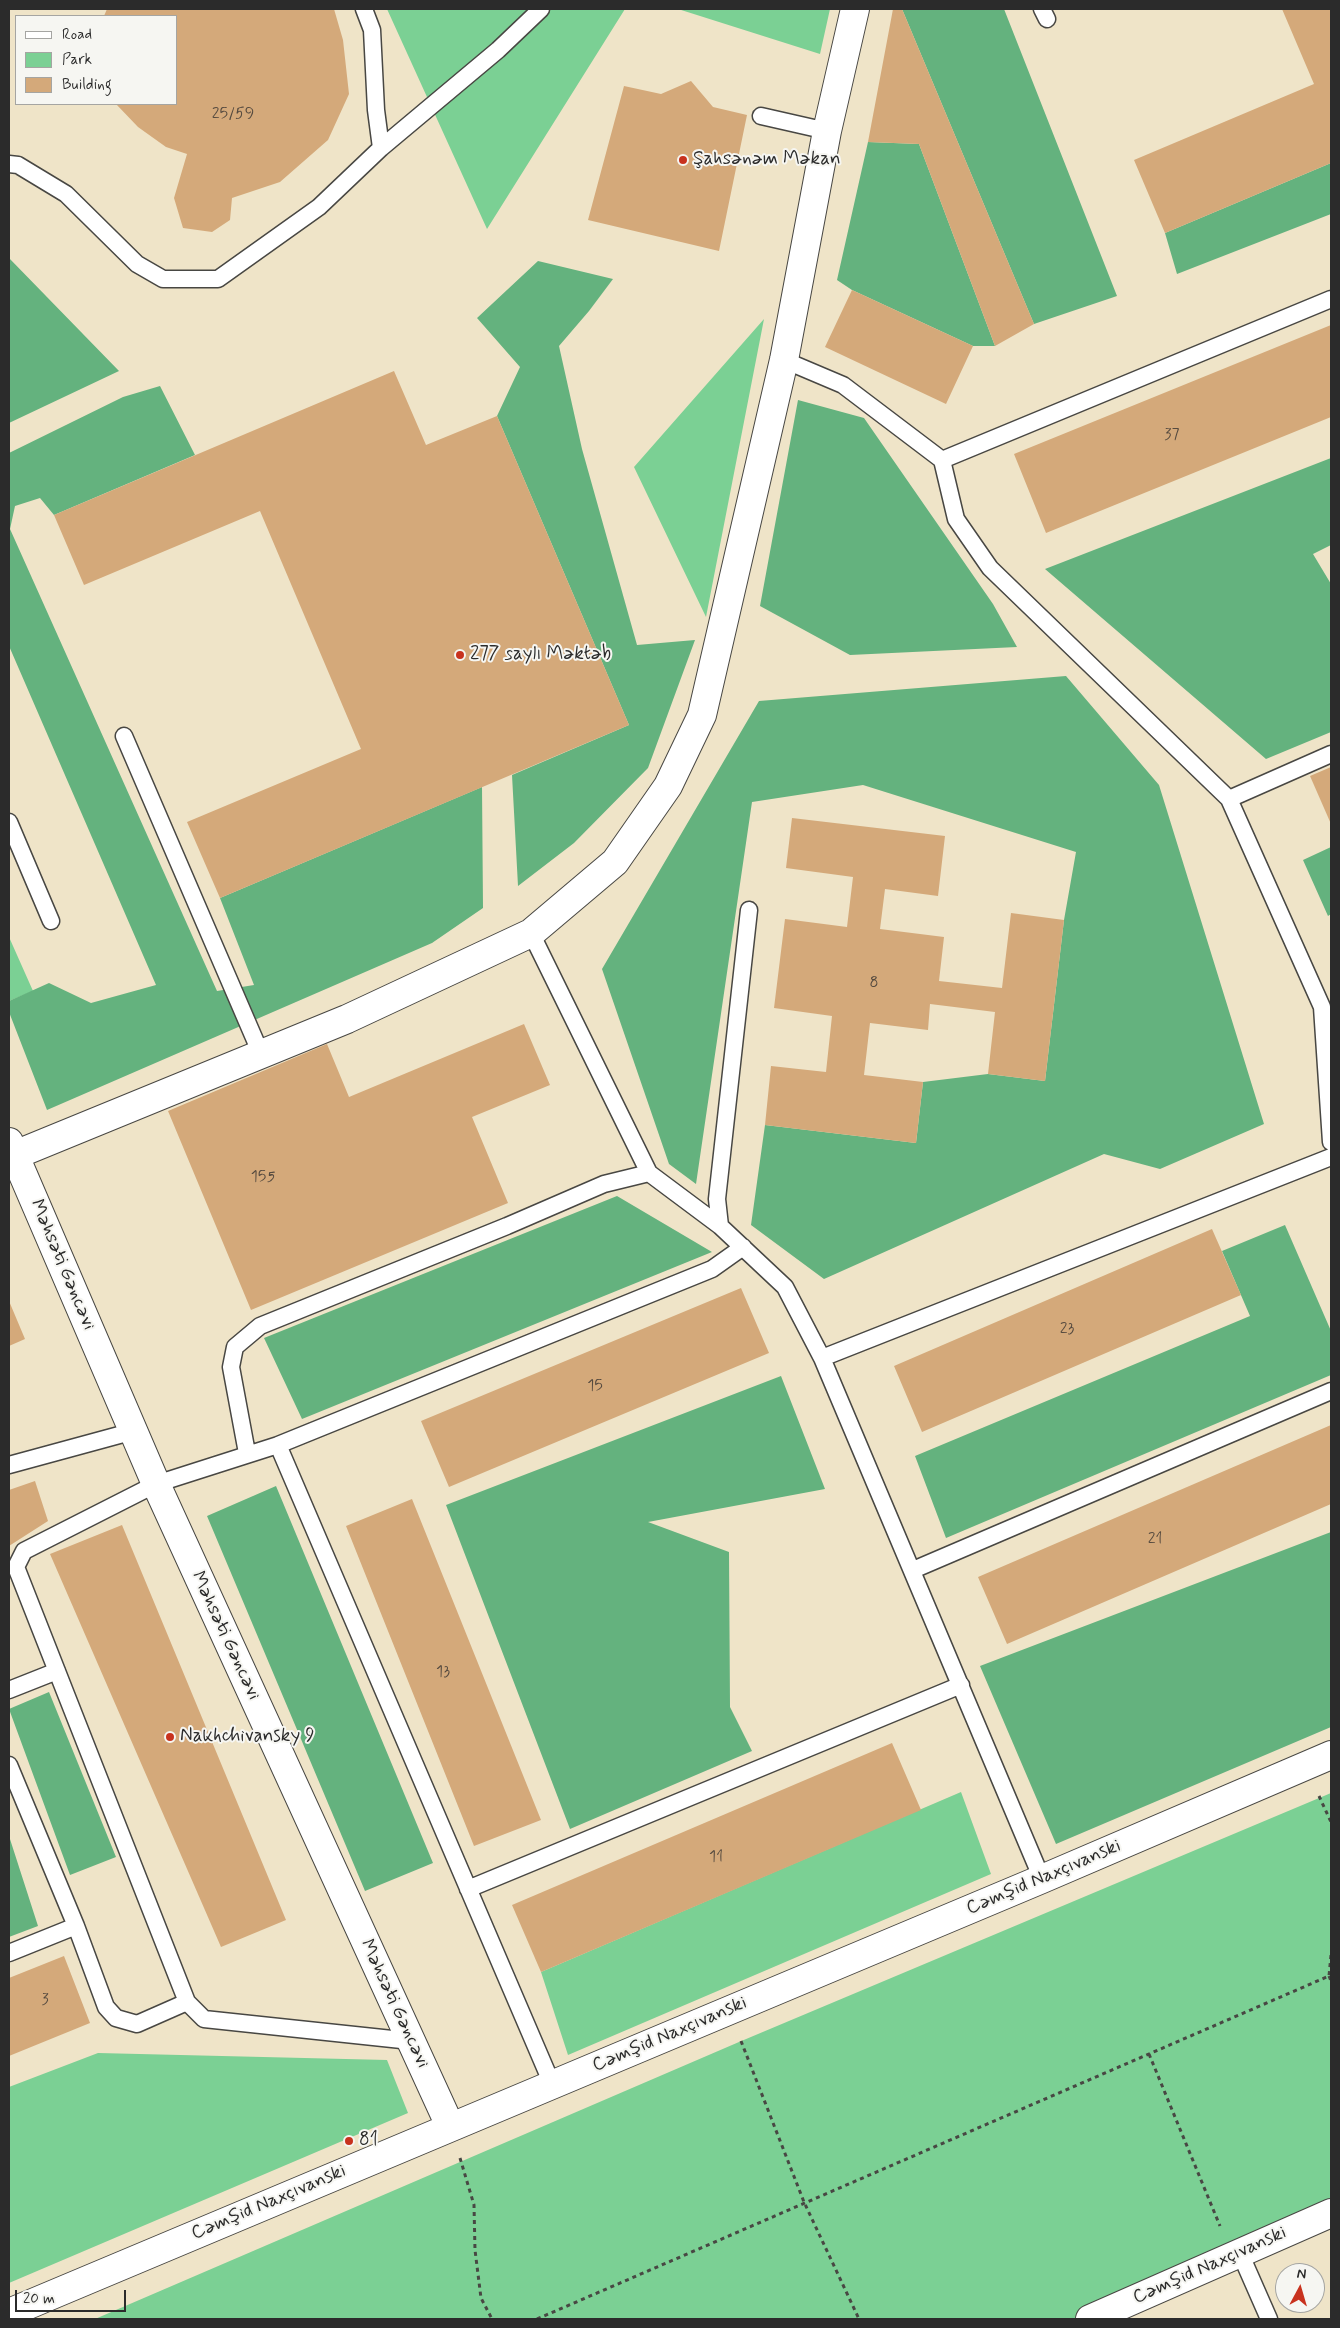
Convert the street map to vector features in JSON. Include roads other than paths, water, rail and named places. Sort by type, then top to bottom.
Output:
[{"type":"street","points":[[11,1151],[347,1019],[531,933],[615,862],[668,786],[702,715],[784,360],[827,131],[855,9]]},
{"type":"street","name":"Məhsəti Gəncəvi","points":[[11,1151],[156,1484],[450,2126]]},
{"type":"street","name":"Cəmşid Naxçıvanski","points":[[9,2313],[450,2126],[1042,1879],[1331,1755]]},
{"type":"street","name":"Cəmşid Naxçıvanski","points":[[1090,2319],[1331,2214]]},
{"type":"lane","points":[[364,9],[372,30],[376,110],[381,148]]},
{"type":"lane","points":[[9,164],[18,165],[66,194],[137,264],[163,279],[218,278],[319,207],[381,148],[498,50],[540,9]]},
{"type":"lane","points":[[761,116],[827,131]]},
{"type":"lane","points":[[942,460],[1331,299]]},
{"type":"lane","points":[[784,360],[843,384],[942,460],[956,519],[990,568],[1229,798],[1327,1005],[1331,1142]]},
{"type":"lane","points":[[124,736],[261,1054]]},
{"type":"lane","points":[[1229,798],[1331,754]]},
{"type":"lane","points":[[9,822],[51,921]]},
{"type":"lane","points":[[720,1226],[716,1199],[749,910]]},
{"type":"lane","points":[[531,933],[649,1173],[720,1226],[785,1287],[822,1358],[1042,1879]]},
{"type":"lane","points":[[822,1358],[1331,1157]]},
{"type":"lane","points":[[247,1454],[231,1367],[235,1347],[260,1326],[507,1226],[604,1184],[649,1173]]},
{"type":"lane","points":[[411,2041],[204,2019],[187,2002],[16,1567],[24,1552],[156,1484],[278,1445],[712,1270],[743,1247]]},
{"type":"lane","points":[[913,1570],[1331,1391]]},
{"type":"lane","points":[[9,1465],[134,1431]]},
{"type":"lane","points":[[278,1445],[552,2084]]},
{"type":"lane","points":[[9,1690],[57,1671]]},
{"type":"lane","points":[[468,1889],[961,1685]]},
{"type":"lane","points":[[9,1764],[76,1926],[106,2007],[116,2018],[138,2024],[187,2002]]},
{"type":"lane","points":[[9,1953],[76,1926]]},
{"type":"lane","points":[[1237,2255],[1269,2319]]},
{"type":"place","name":"Şahsənəm Məkan","points":[[683,160]]},
{"type":"place","name":"277 saylı Məktəb","points":[[460,655]]},
{"type":"place","name":"Nakhchivansky 9","points":[[170,1737]]},
{"type":"place","name":"81","points":[[349,2141]]}]
